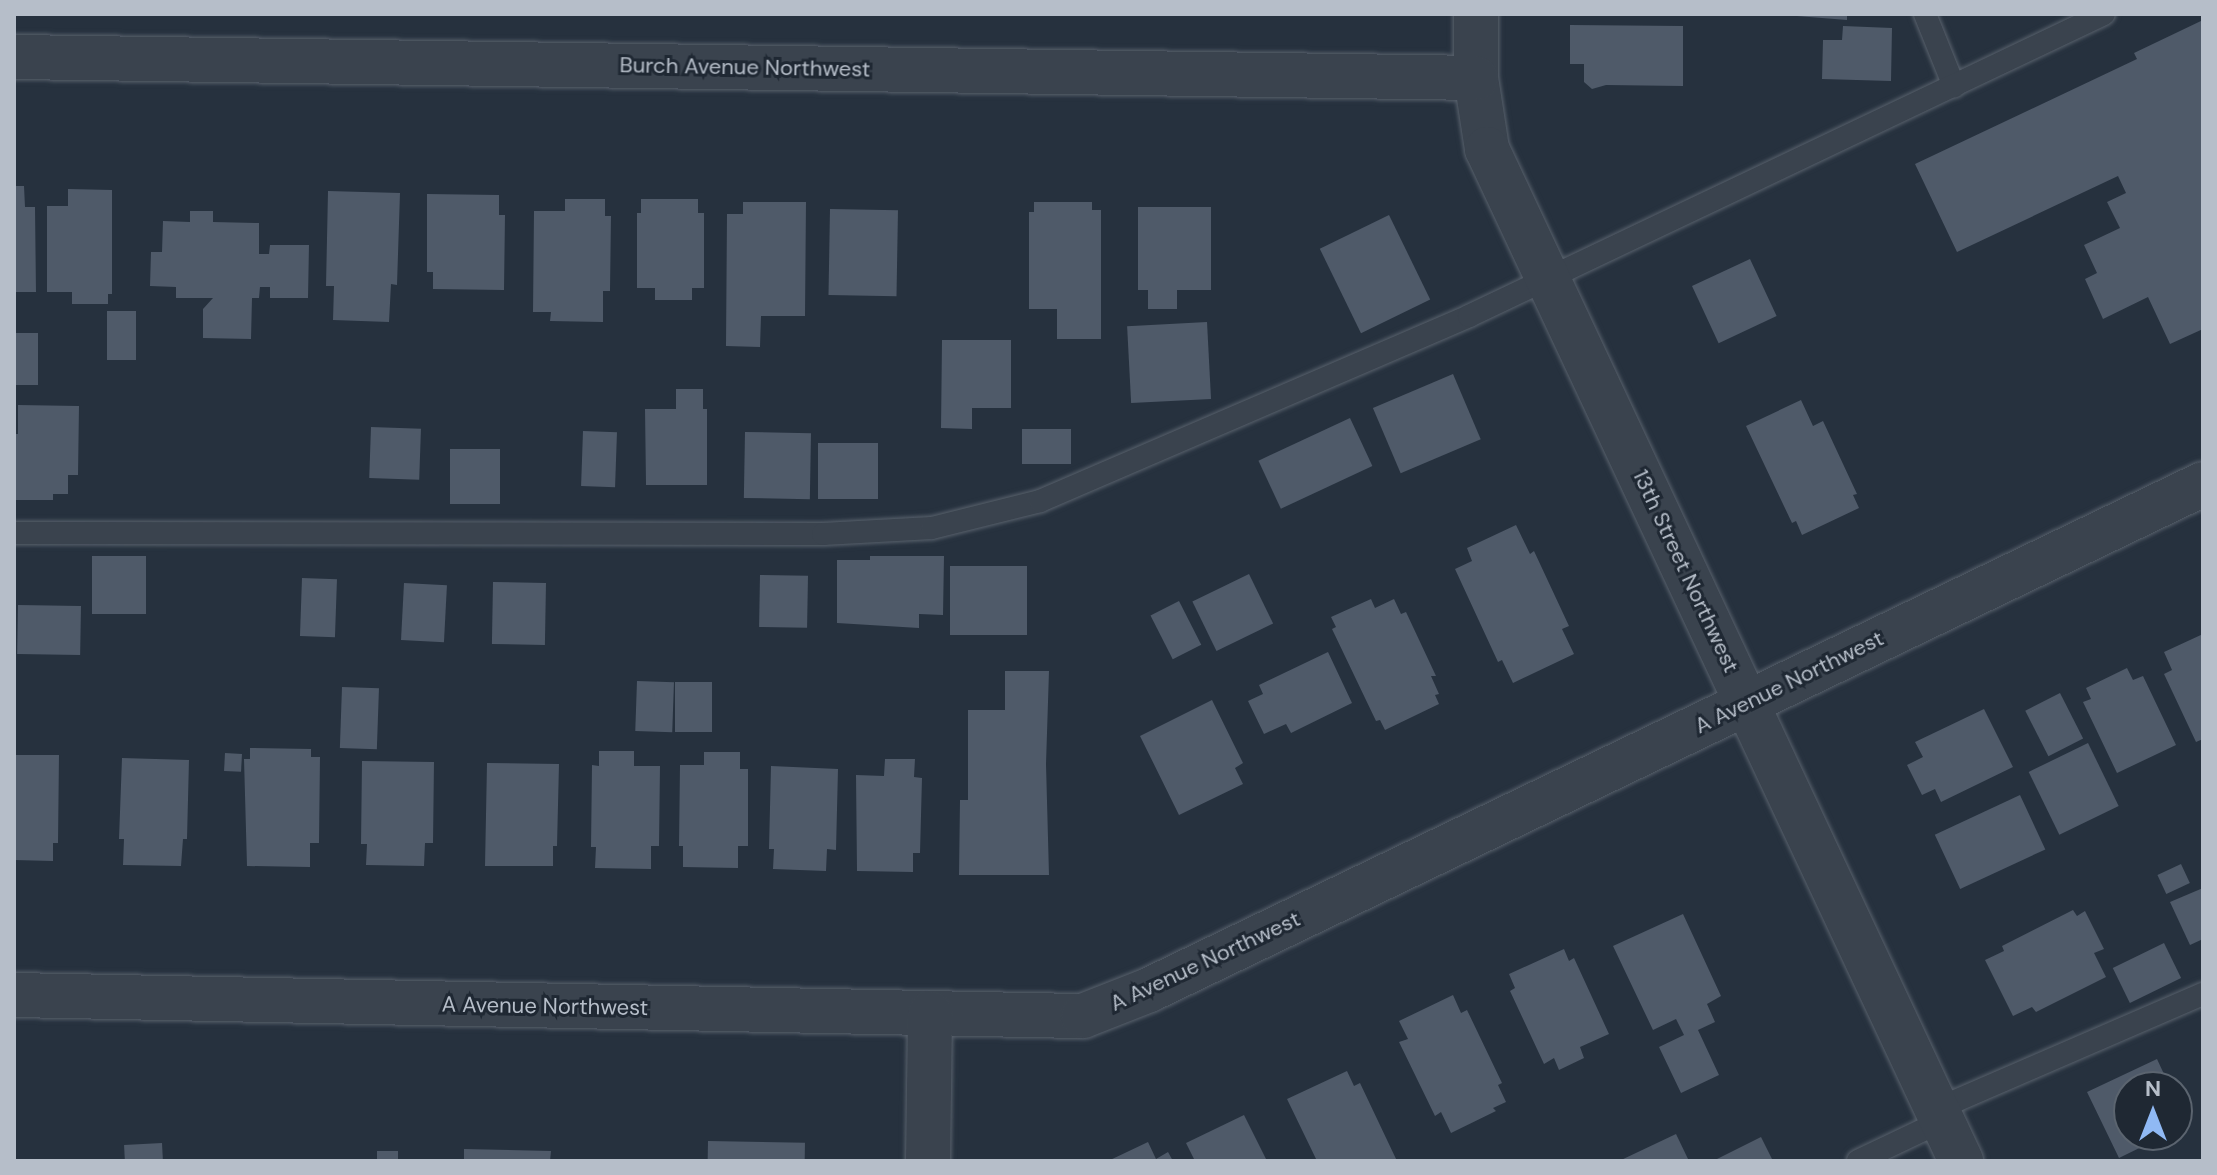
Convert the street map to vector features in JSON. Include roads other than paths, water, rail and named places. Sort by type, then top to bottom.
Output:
[{"type":"street","name":"13th Street Northwest","points":[[1476,14],[1476,78],[1487,149],[1961,1161]]},
{"type":"street","name":"Burch Avenue Northwest","points":[[14,57],[1476,78]]},
{"type":"street","name":"A Avenue Northwest","points":[[14,995],[1083,1016],[1149,990],[2203,484]]},
{"type":"street","points":[[928,1161],[930,1013]]},
{"type":"lane","points":[[1925,14],[1954,86]]},
{"type":"lane","points":[[14,533],[823,534],[932,528],[1054,495],[1547,279],[2104,14]]},
{"type":"lane","points":[[1858,1161],[1940,1115],[2203,994]]}]
